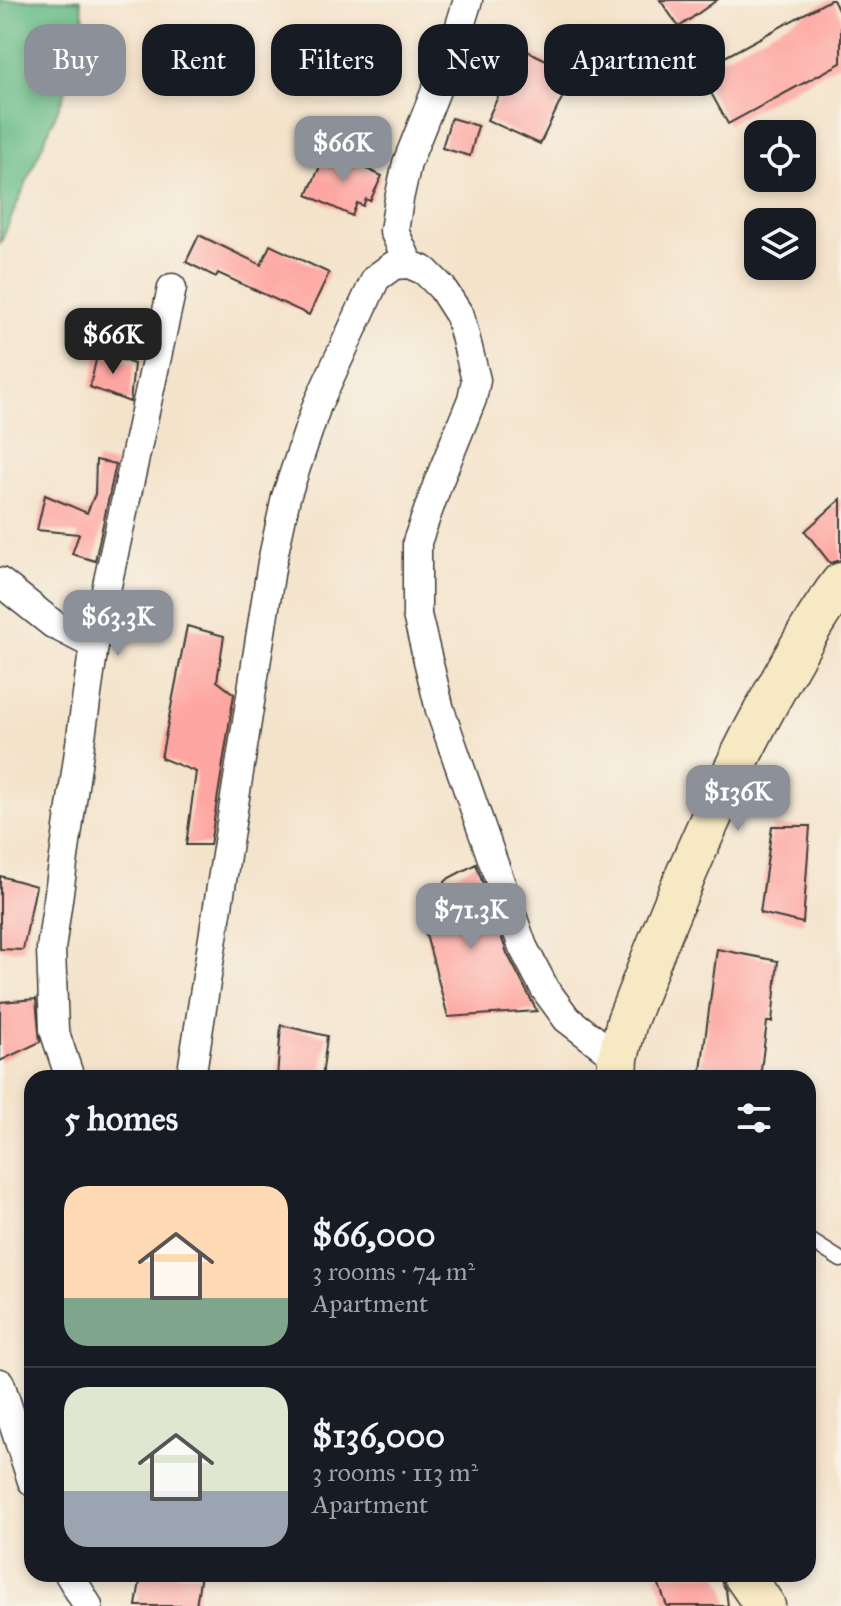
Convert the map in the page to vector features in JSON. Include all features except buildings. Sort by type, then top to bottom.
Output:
[{"type":"main road","points":[[618,1068],[627,1021],[714,809],[746,741],[788,666],[820,610],[841,583]]},
{"type":"main road","points":[[748,1582],[765,1606]]},
{"type":"street","points":[[409,264],[394,231],[407,163],[454,45],[468,0]]},
{"type":"street","points":[[192,1070],[265,607],[286,497],[317,405],[376,278],[394,265],[409,264],[425,271],[442,288],[460,316],[476,380],[472,399],[417,542],[417,615],[440,710],[523,947],[545,989],[567,1019],[618,1068]]},
{"type":"street","points":[[67,1070],[54,1030],[51,949],[94,645],[172,288]]},
{"type":"street","points":[[0,582],[53,624],[94,645]]},
{"type":"street","points":[[0,1383],[24,1456]]},
{"type":"street","points":[[74,1582],[88,1606]]},
{"type":"lane","points":[[816,1244],[841,1260]]},
{"type":"green space","points":[[0,0],[80,0],[85,24],[24,24],[24,96],[64,96],[0,244]]}]
